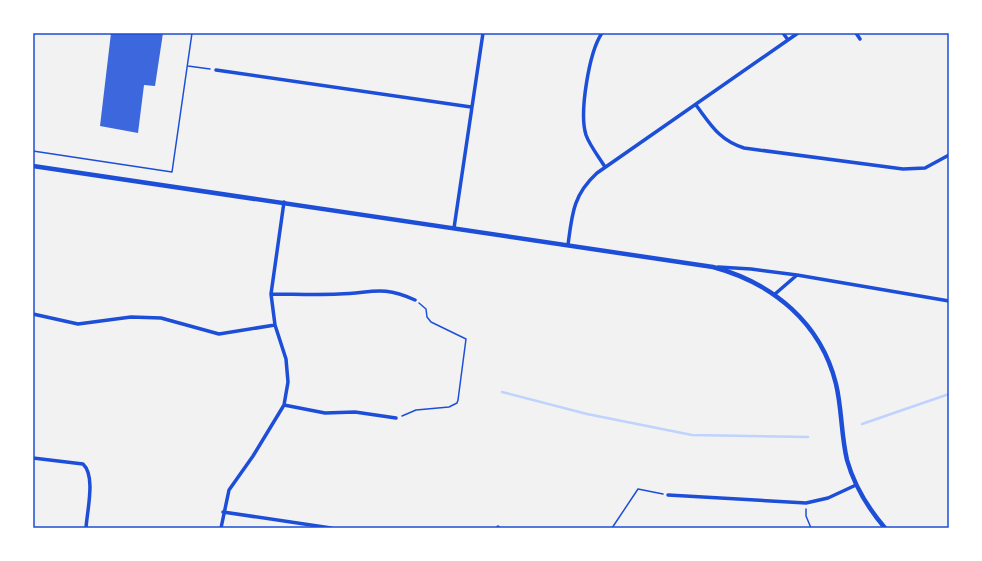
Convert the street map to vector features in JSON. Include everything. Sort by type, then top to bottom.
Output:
[{"type":"street","points":[[454,228],[483,33]]},
{"type":"street","points":[[602,33],[591,59],[583,119],[587,137],[606,167]]},
{"type":"street","points":[[783,33],[788,40]]},
{"type":"street","points":[[568,245],[573,208],[577,198],[590,180],[606,167],[798,33]]},
{"type":"street","points":[[856,33],[860,38]]},
{"type":"street","points":[[216,70],[471,107]]},
{"type":"street","points":[[696,105],[722,138],[744,148],[903,170],[925,168],[949,155]]},
{"type":"street","points":[[33,166],[284,202],[713,267],[751,269],[797,275],[949,301]]},
{"type":"street","points":[[221,528],[223,512],[229,490],[253,456],[284,406],[288,382],[286,360],[275,325],[271,294],[284,202]]},
{"type":"street","points":[[713,267],[744,277],[775,294],[802,318],[816,334],[830,360],[837,386],[847,459],[856,484],[873,514],[885,528]]},
{"type":"street","points":[[775,294],[797,275]]},
{"type":"street","points":[[271,294],[339,294],[384,290],[397,292],[415,300]]},
{"type":"street","points":[[33,314],[78,324],[130,317],[161,318],[219,334],[275,325]]},
{"type":"street","points":[[284,406],[325,413],[355,412],[396,418]]},
{"type":"street","points":[[33,458],[83,464],[88,469],[91,479],[86,528]]},
{"type":"street","points":[[668,495],[806,503],[828,498],[856,484]]},
{"type":"street","points":[[223,512],[331,528]]},
{"type":"path","points":[[33,151],[172,172],[192,33]]},
{"type":"path","points":[[188,66],[216,70]]},
{"type":"path","points":[[396,418],[420,409],[449,407],[457,403],[458,400],[466,338],[431,322],[427,317],[426,309],[415,300]]},
{"type":"path","points":[[612,528],[638,489],[668,495]]},
{"type":"path","points":[[806,503],[806,516],[811,528]]},
{"type":"building","points":[[111,33],[163,33],[155,86],[144,85],[138,133],[100,126]]},
{"type":"waterway","points":[[502,392],[587,414],[692,435],[808,437]]},
{"type":"waterway","points":[[862,424],[949,394]]}]
